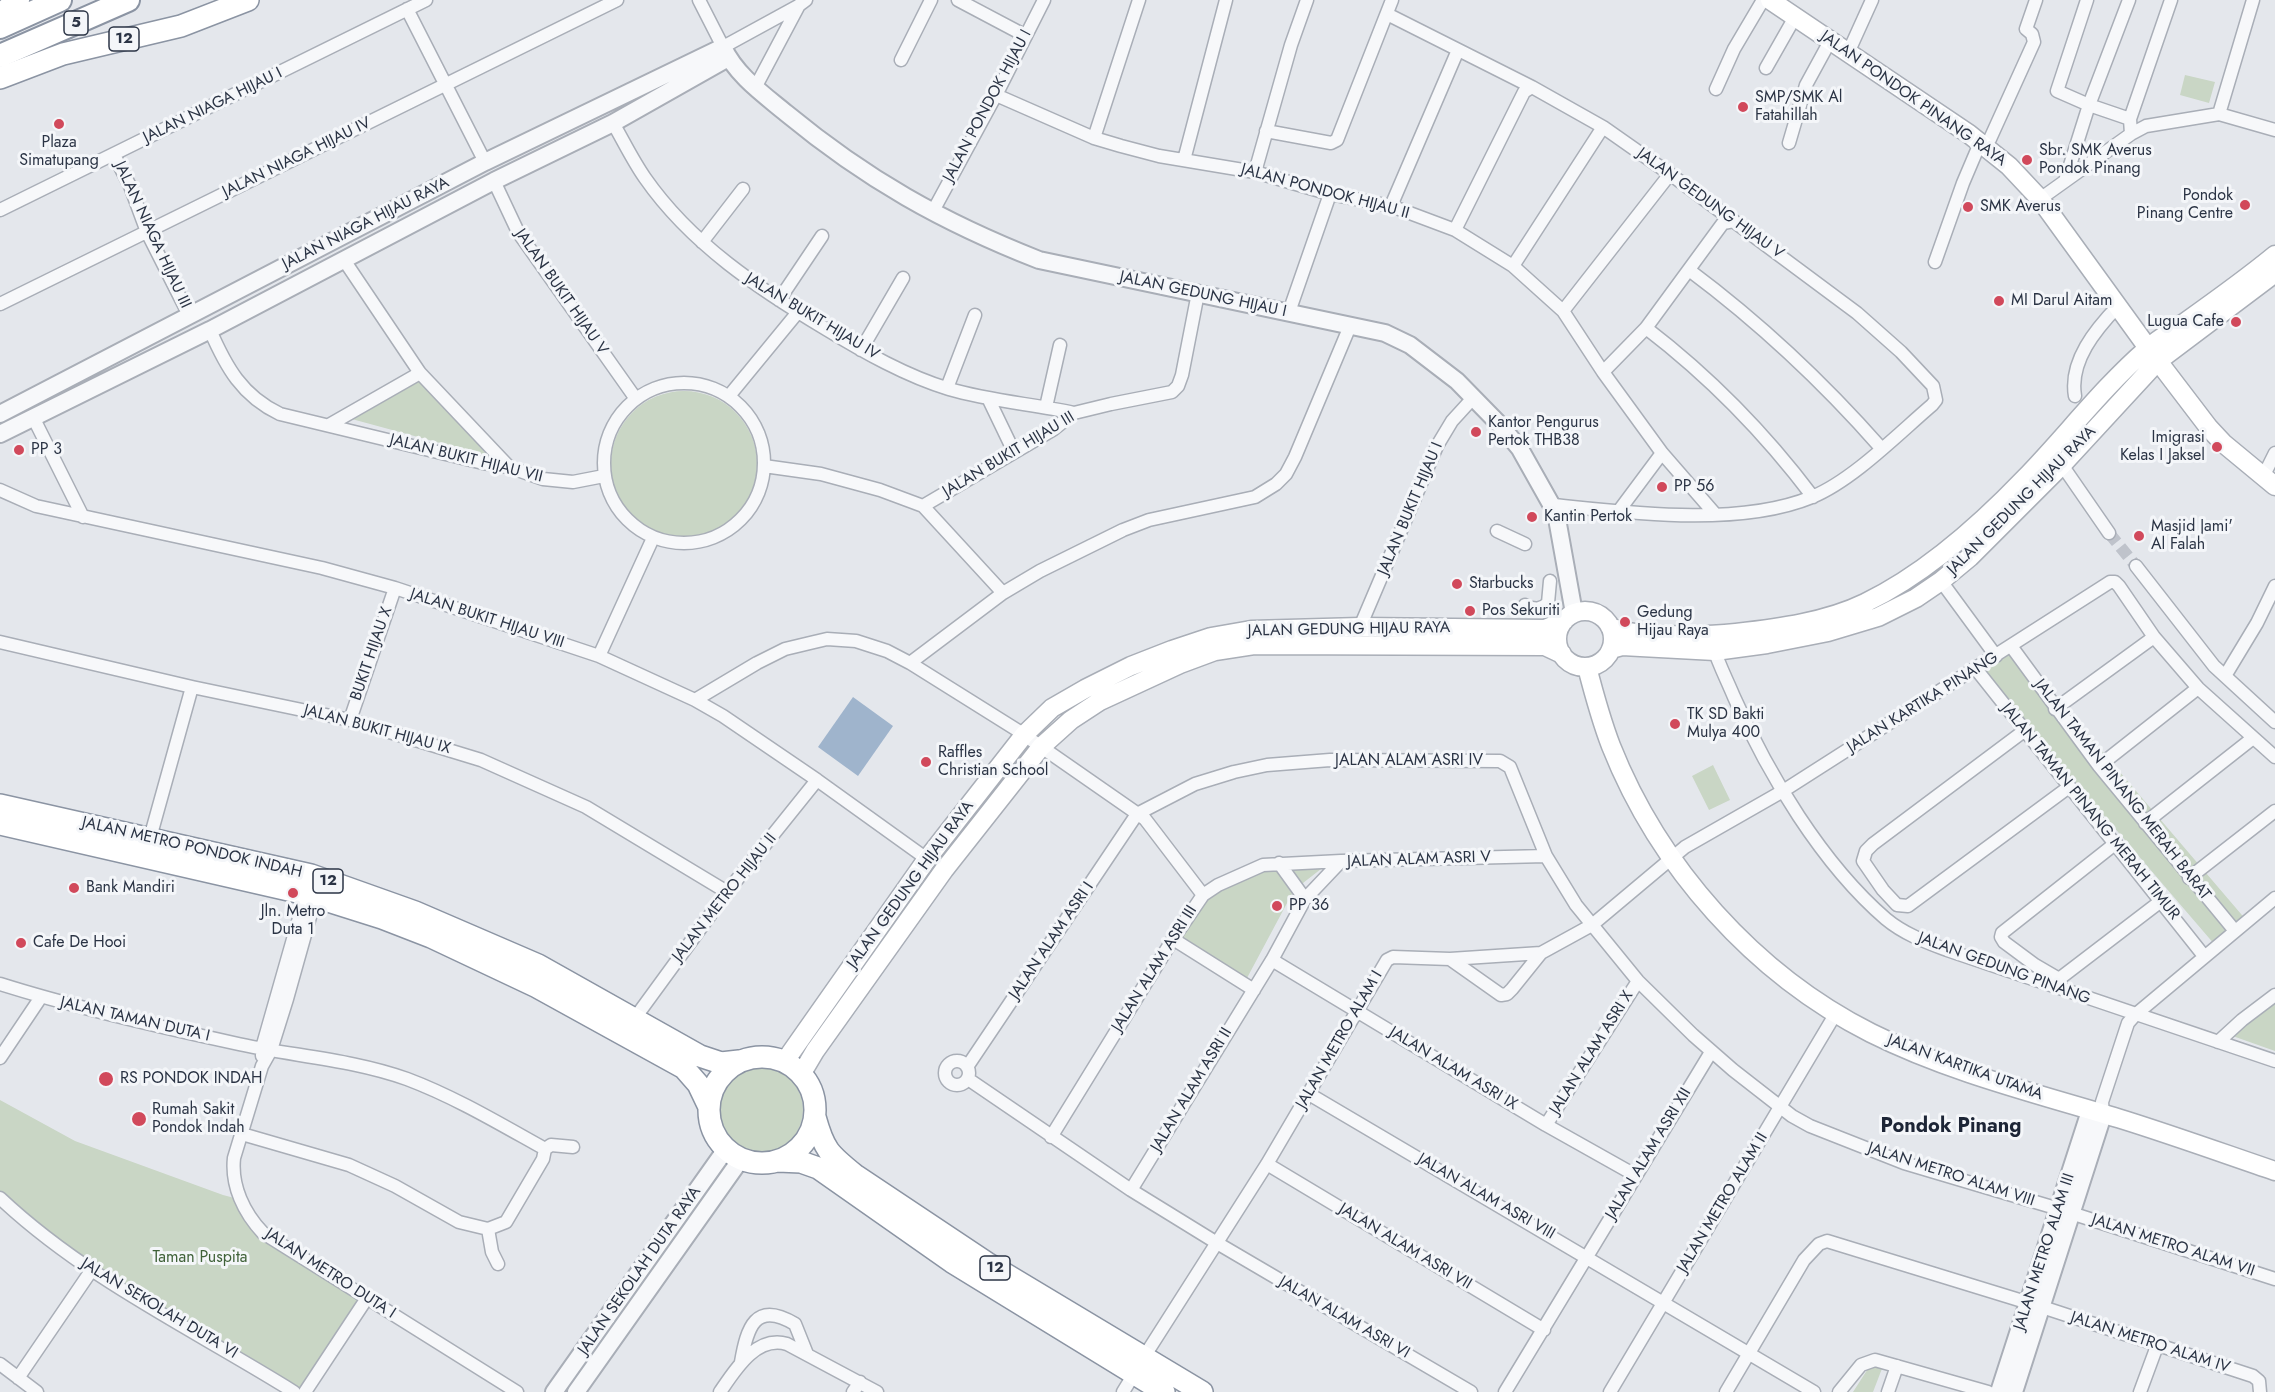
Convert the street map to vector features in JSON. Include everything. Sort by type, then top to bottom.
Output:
[{"type":"highway","points":[[0,16],[18,0]]},
{"type":"highway","name":"5","points":[[0,27],[60,0]]},
{"type":"highway","name":"5","points":[[0,56],[128,0]]},
{"type":"highway","name":"12","points":[[0,78],[63,54],[181,26],[248,0]]},
{"type":"highway","name":"JALAN METRO PONDOK INDAH","points":[[0,805],[150,838],[313,886],[415,912],[538,965],[700,1056],[721,1063],[739,1061]]},
{"type":"highway","name":"JALAN METRO PONDOK INDAH","points":[[0,824],[313,886],[382,918],[431,937],[557,996],[684,1068],[698,1084],[709,1107]]},
{"type":"highway","name":"12","points":[[739,1061],[762,1056],[793,1067],[807,1080],[815,1098],[815,1117],[822,1142],[835,1158],[855,1175],[987,1263],[1134,1375],[1202,1392]]},
{"type":"highway","points":[[709,1107],[716,1083],[739,1061]]},
{"type":"highway","name":"12","points":[[709,1107],[709,1116],[715,1134],[733,1154],[759,1163],[801,1162],[818,1168],[952,1262],[1164,1392]]},
{"type":"highway","points":[[778,1161],[803,1144],[811,1131],[815,1117]]},
{"type":"main road","name":"JALAN PONDOK PINANG RAYA","points":[[1770,0],[1830,41],[1850,49]]},
{"type":"main road","name":"JALAN PONDOK PINANG RAYA","points":[[1786,0],[1850,49],[1988,143],[2009,166],[2044,196],[2223,443],[2275,486]]},
{"type":"main road","name":"JALAN PONDOK PINANG RAYA","points":[[2044,196],[2118,306],[2236,442],[2272,465]]},
{"type":"main road","points":[[2157,351],[2275,255]]},
{"type":"main road","points":[[2157,351],[2275,273]]},
{"type":"main road","name":"JALAN GEDUNG HIJAU RAYA","points":[[1610,627],[1625,632],[1713,643],[1828,616],[1864,604],[1928,565],[2033,483],[2062,465],[2157,351]]},
{"type":"main road","name":"JALAN GEDUNG HIJAU RAYA","points":[[1611,649],[1622,646],[1713,643],[1767,644],[1828,632],[1878,617],[1916,598],[1941,581],[1970,556],[2033,483],[2080,417],[2157,351]]},
{"type":"main road","points":[[1591,612],[1606,620],[1613,634],[1611,649],[1602,662],[1587,668],[1573,664],[1562,654],[1557,638],[1569,617],[1591,612]]},
{"type":"main road","name":"JALAN GEDUNG HIJAU RAYA","points":[[808,1046],[927,859],[1024,735],[1053,708],[1085,689],[1131,666],[1211,637],[1251,630],[1360,627],[1545,629],[1569,617]]},
{"type":"main road","name":"JALAN GEDUNG HIJAU RAYA","points":[[793,1067],[1041,747],[1071,720],[1100,701],[1180,664],[1215,651],[1254,645],[1545,646],[1562,654]]},
{"type":"main road","name":"JALAN KARTIKA UTAMA","points":[[1587,668],[1599,710],[1622,770],[1671,857],[1710,908],[1779,973],[1836,1013],[1869,1032],[1914,1052],[2026,1092],[2099,1109],[2275,1171]]},
{"type":"street","name":"JALAN NIAGA HIJAU I","points":[[0,210],[426,0]]},
{"type":"street","name":"JALAN NIAGA HIJAU IV","points":[[0,304],[617,0]]},
{"type":"street","points":[[699,0],[729,48],[802,3]]},
{"type":"street","points":[[901,60],[931,0]]},
{"type":"street","points":[[958,0],[1026,36]]},
{"type":"street","name":"JALAN PONDOK HIJAU I","points":[[932,213],[1044,0]]},
{"type":"street","points":[[1094,138],[1139,0]]},
{"type":"street","points":[[1184,160],[1226,0]]},
{"type":"street","points":[[1255,172],[1307,0]]},
{"type":"street","points":[[1266,131],[1331,143],[1339,138],[1392,0]]},
{"type":"street","points":[[1716,89],[1734,50],[1763,0]]},
{"type":"street","points":[[1850,49],[1872,0]]},
{"type":"street","points":[[1935,262],[1963,183],[1988,143],[2034,42],[2032,34],[2026,30],[2036,0]]},
{"type":"street","points":[[2087,0],[2057,88],[2058,93],[2130,119]]},
{"type":"street","points":[[2065,181],[2089,105],[2129,0]]},
{"type":"street","points":[[2131,134],[2130,119],[2171,0]]},
{"type":"street","points":[[2219,114],[2253,0]]},
{"type":"street","points":[[755,88],[802,3]]},
{"type":"street","points":[[407,9],[485,162]]},
{"type":"street","name":"JALAN GEDUNG HIJAU V","points":[[1386,14],[1532,87],[1603,128],[1670,174],[1857,313],[1901,352],[1933,386],[1936,395],[1932,405],[1881,448],[1813,497],[1774,508],[1715,514],[1618,512],[1553,505]]},
{"type":"street","points":[[1766,68],[1795,17]]},
{"type":"street","points":[[1789,143],[1806,86],[1830,41]]},
{"type":"street","name":"JALAN NIAGA HIJAU RAYA","points":[[0,434],[210,330],[494,180],[613,123],[681,85],[729,48]]},
{"type":"street","name":"JALAN NIAGA HIJAU RAYA","points":[[0,414],[485,162],[729,48]]},
{"type":"street","name":"JALAN GEDUNG HIJAU I","points":[[729,48],[755,88],[810,133],[863,172],[958,226],[1038,260],[1385,333],[1410,345],[1457,381],[1520,449],[1553,505],[1556,513],[1569,617]]},
{"type":"street","points":[[1391,206],[1458,50]]},
{"type":"street","points":[[1455,230],[1524,92],[1532,87]]},
{"type":"street","name":"JALAN PONDOK HIJAU II","points":[[996,95],[1094,138],[1184,160],[1255,172],[1330,194],[1391,206],[1455,230],[1513,266],[1563,311],[1603,372],[1662,453],[1715,514]]},
{"type":"street","points":[[2044,196],[2131,134],[2146,126],[2219,114],[2275,130]]},
{"type":"street","name":"JALAN BUKIT HIJAU IV","points":[[613,123],[645,178],[702,242],[726,263],[798,312],[861,350],[947,388],[989,400],[1074,413]]},
{"type":"street","points":[[1513,266],[1603,128]]},
{"type":"street","points":[[542,135],[550,153]]},
{"type":"street","name":"JALAN NIAGA HIJAU III","points":[[114,155],[130,186],[147,232],[189,315]]},
{"type":"street","points":[[1563,311],[1670,174]]},
{"type":"street","name":"JALAN BUKIT HIJAU V","points":[[494,180],[518,232],[636,399]]},
{"type":"street","points":[[702,242],[743,189]]},
{"type":"street","points":[[1289,312],[1330,194]]},
{"type":"street","points":[[1603,372],[1646,328],[1723,224],[1734,220]]},
{"type":"street","points":[[779,300],[822,236]]},
{"type":"street","points":[[344,260],[420,373],[509,467]]},
{"type":"street","points":[[1689,270],[1791,353],[1881,448]]},
{"type":"street","points":[[861,350],[903,278]]},
{"type":"street","name":"JALAN BUKIT HIJAU III","points":[[922,506],[1054,429],[1074,413],[1173,392],[1182,375],[1198,293]]},
{"type":"street","points":[[2075,396],[2074,380],[2082,357],[2094,333],[2118,306]]},
{"type":"street","points":[[729,396],[798,312]]},
{"type":"street","points":[[947,388],[975,315]]},
{"type":"street","points":[[910,663],[1003,593],[1040,571],[1123,530],[1149,520],[1255,497],[1276,484],[1286,474],[1295,457],[1350,326]]},
{"type":"street","points":[[1646,328],[1699,371],[1740,410],[1813,497]]},
{"type":"street","name":"JALAN BUKIT HIJAU VII","points":[[210,330],[240,384],[250,397],[280,414],[483,463],[509,467],[543,479],[573,482],[604,476]]},
{"type":"street","points":[[1046,407],[1060,345]]},
{"type":"street","points":[[97,365],[105,381]]},
{"type":"street","points":[[329,425],[420,373]]},
{"type":"street","points":[[682,382],[698,384],[714,388],[729,396],[752,419],[763,449],[764,466],[761,485],[754,503],[742,519],[727,531],[710,540],[691,544],[671,543],[653,538],[635,528],[621,513],[610,495],[604,476],[603,458],[606,441],[613,425],[623,410],[636,399],[650,390],[682,382]]},
{"type":"street","name":"JALAN BUKIT HIJAU I","points":[[1360,627],[1437,446],[1452,421],[1473,398]]},
{"type":"street","points":[[989,400],[1014,452]]},
{"type":"street","points":[[33,417],[83,517]]},
{"type":"street","points":[[1618,512],[1662,453]]},
{"type":"street","points":[[2062,465],[2109,533]]},
{"type":"street","points":[[764,466],[821,474],[880,490],[922,506],[1003,593]]},
{"type":"street","name":"JALAN BUKIT HIJAU VIII","points":[[0,490],[36,506],[322,568],[395,588],[599,656],[695,700],[817,780],[927,859]]},
{"type":"street","points":[[1497,531],[1525,544]]},
{"type":"street","points":[[599,656],[653,538]]},
{"type":"street","points":[[2136,566],[2214,666],[2275,722]]},
{"type":"street","points":[[1525,605],[1532,609],[1544,607],[1548,603],[1550,581]]},
{"type":"street","points":[[1941,581],[1996,656]]},
{"type":"street","name":"JALAN KARTIKA PINANG","points":[[1671,857],[1784,791],[2110,582],[2115,582],[2119,586],[2154,638]]},
{"type":"street","points":[[2225,676],[2257,623],[2275,586]]},
{"type":"street","name":"BUKIT HIJAU X","points":[[350,720],[395,588]]},
{"type":"street","points":[[2055,709],[2154,638],[2198,688],[2275,757]]},
{"type":"street","points":[[695,700],[785,649],[827,639],[856,641],[887,651],[1024,735],[1137,814],[1153,828],[1203,895]]},
{"type":"street","name":"JALAN BUKIT HIJAU IX","points":[[0,642],[192,687],[350,720],[504,769],[586,807],[728,892]]},
{"type":"street","name":"JALAN GEDUNG PINANG","points":[[1713,643],[1752,737],[1792,807],[1858,892],[1887,920],[1903,931],[1947,950],[2275,1061]]},
{"type":"street","name":"JALAN TAMAN PINANG MERAH BARAT","points":[[2011,646],[2099,766],[2235,931]]},
{"type":"street","name":"JALAN TAMAN PINANG MERAH TIMUR","points":[[1976,669],[2204,956]]},
{"type":"street","points":[[150,838],[192,687]]},
{"type":"street","points":[[2099,766],[2198,688]]},
{"type":"street","points":[[2024,731],[1873,844],[1866,851],[1863,861],[1871,874],[1897,905],[1904,907],[2069,787]]},
{"type":"street","points":[[2145,824],[2253,738]]},
{"type":"street","name":"JALAN ALAM ASRI IV","points":[[1137,814],[1195,784],[1267,765],[1330,760],[1500,761],[1510,767],[1546,856],[1592,925],[1638,981],[1711,1052]]},
{"type":"street","name":"JALAN METRO HIJAU II","points":[[635,1018],[728,892],[817,780]]},
{"type":"street","points":[[2189,878],[2275,811]]},
{"type":"street","name":"JALAN ALAM ASRI I","points":[[1137,814],[967,1073],[1051,1137],[1217,1243]]},
{"type":"street","points":[[2116,843],[2002,933],[2001,937],[2004,942],[2054,977],[2062,978],[2161,901]]},
{"type":"street","name":"JALAN ALAM ASRI V","points":[[1272,960],[1305,899],[1341,861],[1546,856]]},
{"type":"street","name":"JALAN METRO ALAM I","points":[[1134,1375],[1267,1164],[1387,960],[1393,957],[1450,959],[1541,953],[1592,925],[1671,857]]},
{"type":"street","name":"JALAN ALAM ASRI III","points":[[1051,1137],[1173,939],[1203,895],[1242,873],[1263,865],[1341,861]]},
{"type":"street","points":[[1279,863],[1305,899]]},
{"type":"street","name":"JALAN METRO DUTA I","points":[[313,886],[242,1134],[233,1171],[236,1189],[260,1229],[308,1262],[517,1392]]},
{"type":"street","points":[[2099,1109],[2128,1023],[2204,956],[2275,898]]},
{"type":"street","points":[[1173,939],[1254,990]]},
{"type":"street","points":[[1450,959],[1501,995],[1507,994],[1512,989],[1541,953]]},
{"type":"street","name":"JALAN ALAM ASRI II","points":[[1131,1190],[1272,960]]},
{"type":"street","name":"JALAN ALAM ASRI IX","points":[[1272,960],[1546,1125],[1635,1175]]},
{"type":"street","name":"JALAN ALAM ASRI X","points":[[1546,1125],[1638,981]]},
{"type":"street","name":"JALAN TAMAN DUTA I","points":[[0,984],[41,997],[235,1044],[356,1065],[405,1078],[471,1108],[545,1149]]},
{"type":"street","points":[[2218,1042],[2275,995]]},
{"type":"street","points":[[0,1058],[41,997]]},
{"type":"street","name":"JALAN METRO ALAM II","points":[[1610,1392],[1836,1013]]},
{"type":"street","name":"JALAN METRO ALAM VIII","points":[[1711,1052],[1792,1116],[1810,1126],[1904,1163],[2065,1211]]},
{"type":"street","name":"JALAN ALAM ASRI XII","points":[[1587,1256],[1711,1052]]},
{"type":"street","name":"JALAN ALAM ASRI VIII","points":[[1309,1094],[1814,1392]]},
{"type":"street","name":"JALAN METRO ALAM III","points":[[2014,1392],[2036,1305],[2099,1109]]},
{"type":"street","points":[[242,1134],[349,1165],[395,1186],[459,1222],[488,1229],[506,1222],[543,1159],[545,1149],[551,1145],[573,1147]]},
{"type":"street","name":"JALAN SEKOLAH DUTA RAYA","points":[[554,1392],[733,1154]]},
{"type":"street","name":"JALAN ALAM ASRI VII","points":[[1267,1164],[1544,1330]]},
{"type":"street","name":"JALAN SEKOLAH DUTA RAYA","points":[[576,1392],[716,1178]]},
{"type":"street","name":"JALAN SEKOLAH DUTA VI","points":[[0,1198],[17,1215],[90,1271],[294,1392]]},
{"type":"street","name":"JALAN METRO ALAM VII","points":[[2065,1211],[2275,1279]]},
{"type":"street","points":[[488,1229],[492,1252],[498,1264]]},
{"type":"street","name":"JALAN METRO ALAM IV","points":[[1749,1353],[1804,1260],[1819,1244],[1827,1241],[2036,1305],[2253,1376],[2259,1381],[2260,1392]]},
{"type":"street","name":"JALAN ALAM ASRI VI","points":[[1217,1243],[1471,1392]]},
{"type":"street","points":[[1505,1392],[1587,1256]]},
{"type":"street","points":[[18,1378],[90,1271]]},
{"type":"street","points":[[305,1392],[367,1298]]},
{"type":"street","name":"JALAN METRO ALAM III","points":[[1999,1392],[2036,1305]]},
{"type":"street","points":[[741,1362],[752,1322],[775,1315],[795,1324],[807,1354]]},
{"type":"street","points":[[720,1392],[741,1362],[767,1343],[777,1341],[807,1354],[856,1387],[877,1392]]},
{"type":"street","points":[[2140,1392],[2157,1346]]},
{"type":"street","points":[[1726,1392],[1749,1353]]},
{"type":"street","points":[[1839,1392],[1860,1365],[1875,1360],[1988,1392]]},
{"type":"street","points":[[0,1364],[37,1392]]},
{"type":"street","points":[[1888,1392],[1897,1366]]},
{"type":"green space","points":[[2185,75],[2215,82],[2209,103],[2180,95]]},
{"type":"green space","points":[[422,379],[488,456],[348,418]]},
{"type":"green space","points":[[684,391],[698,392],[712,397],[725,403],[736,412],[745,423],[751,436],[756,450],[756,478],[751,492],[745,505],[736,516],[725,525],[712,531],[698,536],[684,537],[670,536],[656,531],[643,525],[632,516],[623,505],[617,492],[612,478],[611,464],[612,450],[617,436],[623,423],[632,412],[643,403],[656,397],[670,392]]},
{"type":"green space","points":[[2014,648],[2247,921],[2215,945],[1979,670]]},
{"type":"green space","points":[[1713,765],[1730,800],[1709,810],[1692,776]]},
{"type":"green space","points":[[1267,869],[1321,869],[1294,890],[1247,978],[1179,936],[1208,899],[1238,881]]},
{"type":"green space","points":[[2275,1000],[2275,1051],[2227,1034]]},
{"type":"green space","points":[[760,1067],[776,1071],[790,1080],[799,1094],[803,1110],[799,1126],[790,1140],[776,1149],[760,1153],[744,1149],[730,1140],[721,1126],[717,1110],[721,1094],[730,1080],[744,1071]]},
{"type":"green space","name":"Taman Puspita","points":[[0,1100],[75,1141],[242,1200],[261,1228],[370,1298],[307,1392],[290,1392],[94,1273],[0,1195]]},
{"type":"green space","points":[[1871,1364],[1883,1366],[1873,1392],[1853,1392]]},
{"type":"water","points":[[853,697],[893,726],[858,776],[818,747]]},
{"type":"tunnel","points":[[2109,533],[2136,566]]},
{"type":"place","name":"SMP/SMK Al Fatahillah","points":[[1743,107]]},
{"type":"place","name":"Plaza Simatupang","points":[[59,124]]},
{"type":"place","name":"Sbr. SMK Averus Pondok Pinang","points":[[2027,160]]},
{"type":"place","name":"Pondok Pinang Centre","points":[[2245,205]]},
{"type":"place","name":"SMK Averus","points":[[1968,207]]},
{"type":"place","name":"MI Darul Aitam","points":[[1999,301]]},
{"type":"place","name":"Lugua Cafe","points":[[2236,322]]},
{"type":"place","name":"Kantor Pengurus Pertok THB38","points":[[1476,432]]},
{"type":"place","name":"Imigrasi Kelas I Jaksel","points":[[2217,447]]},
{"type":"place","name":"PP 3","points":[[19,450]]},
{"type":"place","name":"PP 56","points":[[1662,487]]},
{"type":"place","name":"Kantin Pertok","points":[[1532,517]]},
{"type":"place","name":"Masjid Jami' Al Falah","points":[[2139,536]]},
{"type":"place","name":"Starbucks","points":[[1457,584]]},
{"type":"place","name":"Pos Sekuriti","points":[[1470,611]]},
{"type":"place","name":"Gedung Hijau Raya","points":[[1625,622]]},
{"type":"place","name":"TK SD Bakti Mulya 400","points":[[1675,724]]},
{"type":"place","name":"Raffles Christian School","points":[[926,762]]},
{"type":"place","name":"Bank Mandiri","points":[[74,888]]},
{"type":"place","name":"Jln. Metro Duta 1","points":[[293,893]]},
{"type":"place","name":"PP 36","points":[[1277,906]]},
{"type":"place","name":"Cafe De Hooi","points":[[21,943]]},
{"type":"place","name":"RS PONDOK INDAH","points":[[106,1079]]},
{"type":"place","name":"Rumah Sakit Pondok Indah","points":[[139,1119]]},
{"type":"district","name":"Pondok Pinang","points":[[1951,1127]]}]
